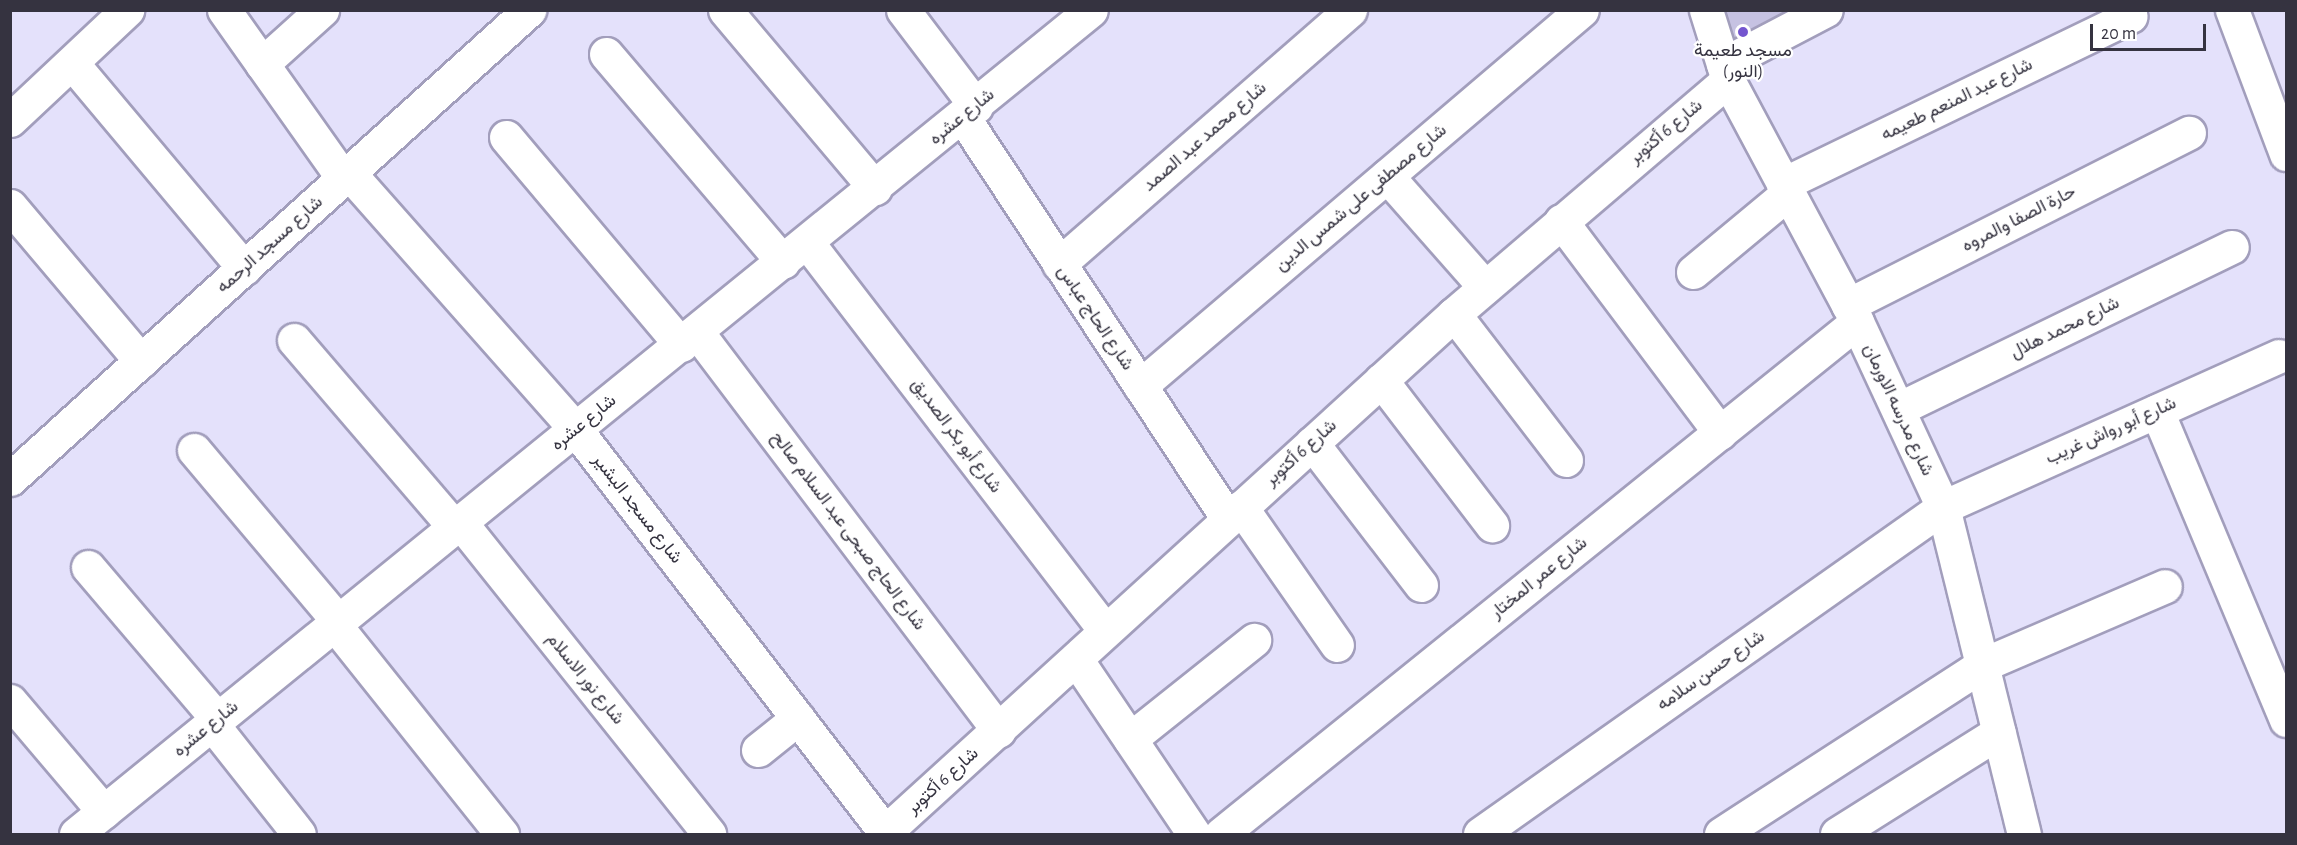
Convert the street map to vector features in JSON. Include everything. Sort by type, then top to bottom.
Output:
[{"type":"street","points":[[10,120],[127,10]]},
{"type":"street","name":"شارع مسجد البشير","points":[[224,10],[346,176],[576,430],[884,833]]},
{"type":"street","points":[[262,64],[322,10]]},
{"type":"street","name":"شارع مسجد الرحمه","points":[[14,469],[141,361],[529,10]]},
{"type":"street","points":[[725,10],[875,188]]},
{"type":"street","name":"شارع الحاج عباس","points":[[903,10],[970,111],[1059,264],[1140,386],[1234,513],[1337,645]]},
{"type":"street","name":"شارع عشره","points":[[95,825],[215,722],[970,111],[1091,10]]},
{"type":"street","name":"شارع محمد عبد الصمد","points":[[1059,264],[1350,10]]},
{"type":"street","name":"شارع مصطفى على شمس الدين","points":[[1140,386],[1582,10]]},
{"type":"street","name":"شارع مدرسه الاورمان","points":[[1706,10],[1725,72],[1853,314],[1943,507],[2024,834]]},
{"type":"street","name":"شارع 6 أكتوبر","points":[[884,833],[999,731],[1234,513],[1725,72],[1827,10]]},
{"type":"street","points":[[2232,10],[2286,154]]},
{"type":"street","name":"شارع عبد المنعم طعيمه","points":[[1694,272],[1786,188],[2131,16]]},
{"type":"street","name":"شارع أبو بكر الصديق","points":[[606,54],[795,252],[1105,631]]},
{"type":"street","points":[[72,63],[244,268]]},
{"type":"street","name":"حارة الصفا والمروه","points":[[1853,314],[2189,133]]},
{"type":"street","name":"شارع الحاج صبحى عبد السلام صالح","points":[[506,137],[689,338],[999,731]]},
{"type":"street","points":[[1387,176],[1485,287]]},
{"type":"street","points":[[10,206],[141,361]]},
{"type":"street","points":[[1561,221],[1720,433]]},
{"type":"street","name":"شارع محمد هلال","points":[[1898,409],[2232,247]]},
{"type":"street","points":[[1454,314],[1566,460]]},
{"type":"street","name":"شارع عمر المختار","points":[[1221,834],[1720,433],[1853,314]]},
{"type":"street","name":"شارع نور الاسلام","points":[[294,340],[458,525],[709,834]]},
{"type":"street","name":"شارع أبو رواش غريب","points":[[1943,507],[2279,356]]},
{"type":"street","points":[[1381,380],[1492,525]]},
{"type":"street","points":[[2157,411],[2286,720]]},
{"type":"street","points":[[1312,443],[1420,585]]},
{"type":"street","points":[[194,450],[337,623],[502,834]]},
{"type":"street","name":"شارع حسن سلامه","points":[[1480,834],[1943,507]]},
{"type":"street","points":[[88,567],[215,722],[299,834]]},
{"type":"street","points":[[1721,834],[1982,665],[2165,586]]},
{"type":"street","points":[[1130,739],[1254,640]]},
{"type":"street","points":[[1076,658],[1194,834]]},
{"type":"street","points":[[10,701],[95,825]]},
{"type":"street","points":[[758,750],[798,718]]},
{"type":"street","points":[[1837,834],[1999,732]]},
{"type":"building","name":"مسجد طعيمة (النور)","points":[[1712,10],[1810,10],[1725,54]]},
{"type":"place","name":"مسجد طعيمة (النور)","points":[[1743,32]]}]
